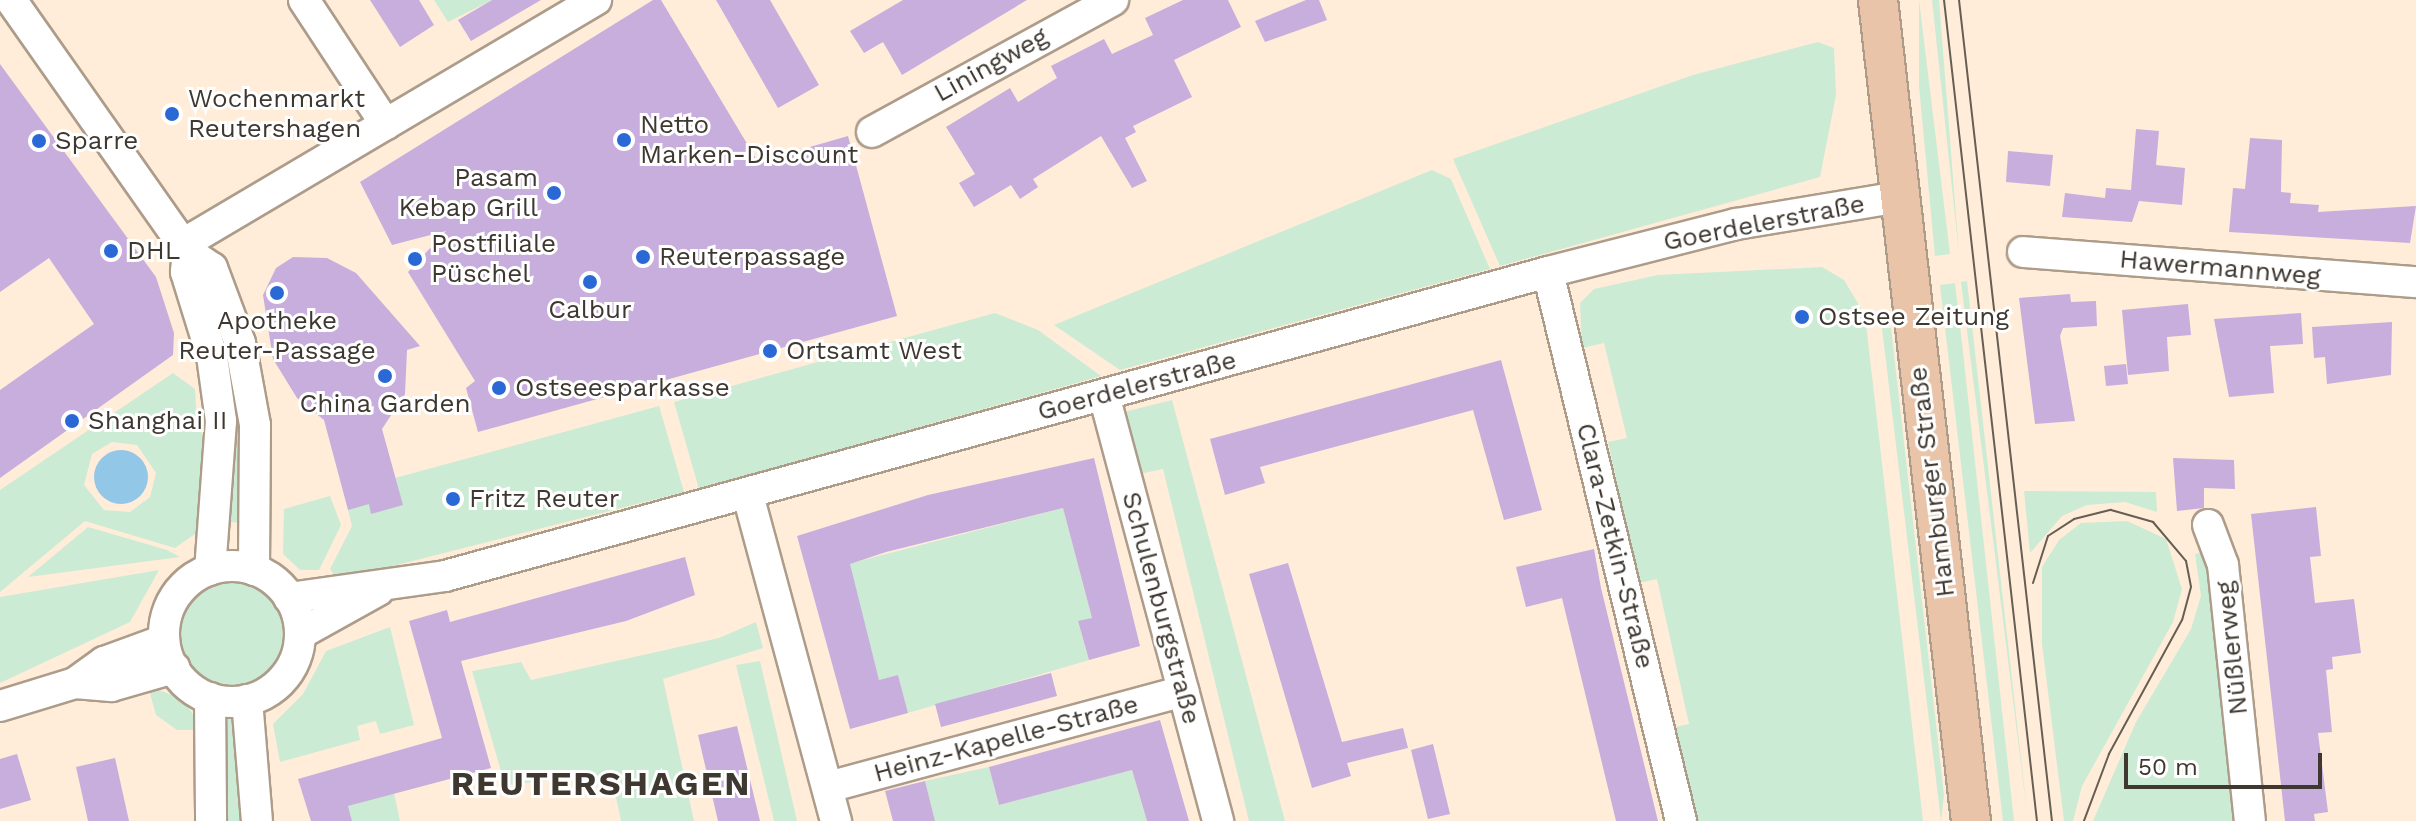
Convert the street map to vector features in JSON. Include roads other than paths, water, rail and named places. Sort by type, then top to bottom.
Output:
[{"type":"main road","name":"Hamburger Straße","points":[[1878,0],[1971,821]]},
{"type":"street","points":[[11,0],[185,248],[212,268],[248,380],[254,570]]},
{"type":"street","points":[[304,0],[386,125]]},
{"type":"street","points":[[185,248],[596,0]]},
{"type":"street","name":"Liningweg","points":[[872,132],[1113,0]]},
{"type":"street","name":"Goerdelerstraße","points":[[289,598],[379,590],[748,495],[1104,395],[1551,284],[1736,224],[1899,197]]},
{"type":"street","points":[[185,248],[186,272],[212,356],[221,421],[210,570]]},
{"type":"street","name":"Hawermannweg","points":[[2023,252],[2416,282]]},
{"type":"street","name":"Clara-Zetkin-Straße","points":[[1551,284],[1681,821]]},
{"type":"street","name":"Schulenburgstraße","points":[[1104,395],[1218,821]]},
{"type":"street","points":[[748,495],[836,821]]},
{"type":"street","name":"Nüßlerweg","points":[[2208,525],[2223,565],[2250,821]]},
{"type":"street","points":[[210,698],[247,700],[289,671],[300,634],[289,598],[254,570],[210,570],[170,605],[169,654],[210,698],[211,821]]},
{"type":"street","name":"Goerdelerstraße","points":[[300,634],[379,590]]},
{"type":"street","points":[[0,706],[75,683],[111,686],[169,654]]},
{"type":"street","name":"Heinz-Kapelle-Straße","points":[[828,787],[1183,691]]},
{"type":"street","points":[[247,700],[257,821]]},
{"type":"water","points":[[121,450],[140,458],[148,477],[140,496],[121,504],[102,496],[94,477],[102,458]]},
{"type":"tram line","points":[[1944,0],[2037,821]]},
{"type":"tram line","points":[[1959,0],[2052,821]]},
{"type":"tram line","points":[[2033,583],[2048,536],[2074,519],[2111,510],[2153,522],[2186,561],[2191,587],[2182,620],[2109,754],[2084,821]]},
{"type":"place","name":"Wochenmarkt Reutershagen","points":[[172,114]]},
{"type":"place","name":"Netto Marken-Discount","points":[[624,140]]},
{"type":"place","name":"Sparre","points":[[39,141]]},
{"type":"place","name":"Pasam Kebap Grill","points":[[554,193]]},
{"type":"place","name":"DHL","points":[[111,251]]},
{"type":"place","name":"Reuterpassage","points":[[643,257]]},
{"type":"place","name":"Postfiliale Püschel","points":[[415,259]]},
{"type":"place","name":"Calbur","points":[[590,282]]},
{"type":"place","name":"Apotheke Reuter-Passage","points":[[277,293]]},
{"type":"place","name":"Ostsee Zeitung","points":[[1802,317]]},
{"type":"place","name":"Ortsamt West","points":[[770,351]]},
{"type":"place","name":"China Garden","points":[[385,376]]},
{"type":"place","name":"Ostseesparkasse","points":[[499,388]]},
{"type":"place","name":"Shanghai II","points":[[72,421]]},
{"type":"place","name":"Fritz Reuter","points":[[453,499]]},
{"type":"district","name":"REUTERSHAGEN","points":[[601,784]]}]
